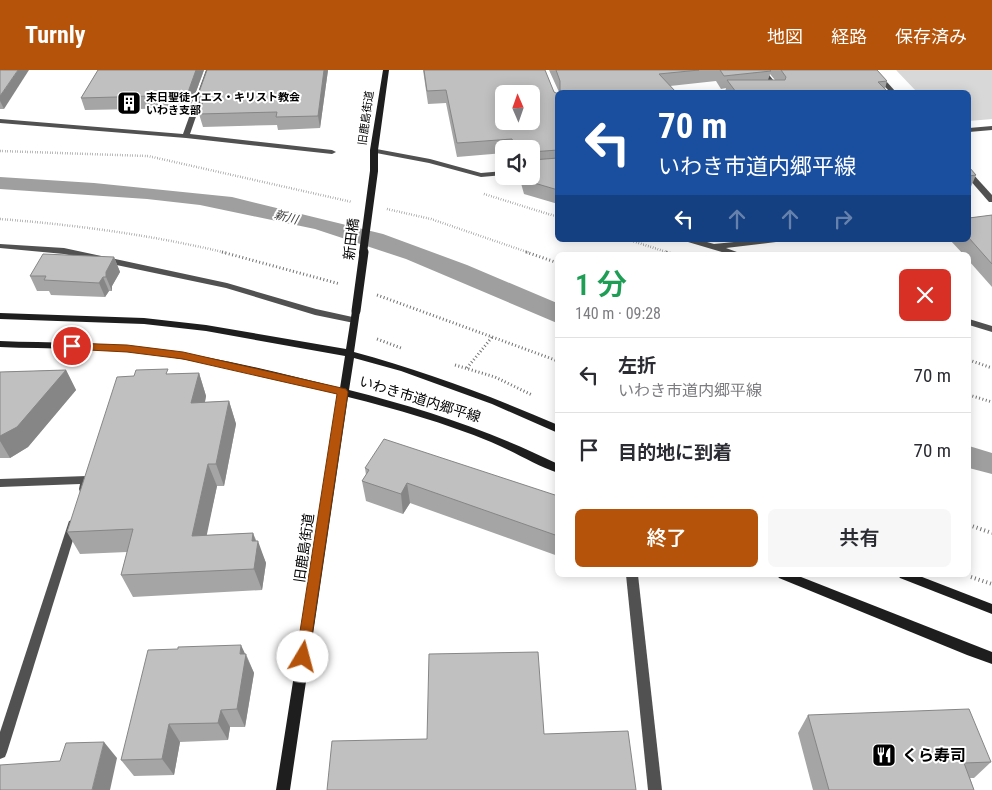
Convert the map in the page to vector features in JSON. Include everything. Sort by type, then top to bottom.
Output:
[{"type":"street","points":[[186,136],[209,70]]},
{"type":"street","name":"旧鹿島街道","points":[[374,171],[374,150],[386,70]]},
{"type":"street","points":[[762,70],[778,90]]},
{"type":"street","points":[[872,70],[890,90]]},
{"type":"street","points":[[767,89],[778,90]]},
{"type":"street","points":[[0,122],[186,136],[332,152]]},
{"type":"street","points":[[971,130],[992,128]]},
{"type":"street","points":[[374,150],[430,161],[482,175],[495,174]]},
{"type":"street","name":"新田橋","points":[[355,315],[374,171]]},
{"type":"street","points":[[971,177],[992,200]]},
{"type":"street","points":[[697,242],[730,252]]},
{"type":"street","points":[[713,247],[758,242]]},
{"type":"street","points":[[0,246],[64,251],[227,286],[315,312],[355,315]]},
{"type":"street","name":"旧鹿島街道","points":[[283,790],[355,315]]},
{"type":"street","name":"いわき市道内郷平線","points":[[0,316],[144,321],[206,328],[348,354],[404,369],[495,402],[555,428]]},
{"type":"street","points":[[971,323],[992,329]]},
{"type":"street","name":"いわき市道内郷平線","points":[[0,344],[127,348],[183,355],[342,392],[423,414],[474,431],[524,451],[555,467]]},
{"type":"street","points":[[0,483],[86,480],[81,497]]},
{"type":"street","points":[[0,752],[76,514]]},
{"type":"street","points":[[632,577],[655,790]]},
{"type":"street","points":[[788,577],[992,658]]},
{"type":"street","points":[[909,577],[992,609]]},
{"type":"path","points":[[0,151],[148,156],[353,202]]},
{"type":"path","points":[[383,208],[431,219],[555,262]]},
{"type":"path","points":[[0,219],[80,225],[173,240],[267,263],[345,286]]},
{"type":"path","points":[[635,242],[666,252]]},
{"type":"path","points":[[372,294],[494,336],[555,360]]},
{"type":"path","points":[[467,368],[494,336]]},
{"type":"path","points":[[971,361],[992,368]]},
{"type":"path","points":[[971,396],[992,402]]},
{"type":"path","points":[[971,526],[992,533]]},
{"type":"path","points":[[971,577],[992,584]]},
{"type":"shaded area","points":[[896,70],[992,70],[992,119],[971,121],[971,90],[915,90]]},
{"type":"water","name":"新川","points":[[0,177],[94,183],[232,197],[383,234],[467,265],[555,302],[555,322],[406,259],[315,229],[200,205],[147,199],[0,189]]},
{"type":"water","points":[[971,447],[992,453],[992,474],[971,469]]},
{"type":"building","points":[[0,70],[18,70],[0,96]]},
{"type":"building","points":[[98,70],[196,70],[187,95],[81,98]]},
{"type":"building","points":[[207,70],[324,70],[318,116],[276,117],[277,112],[199,114],[205,95],[198,95]]},
{"type":"building","points":[[424,70],[545,70],[555,92],[555,150],[540,151],[540,140],[512,139],[457,143],[446,90],[427,91]]},
{"type":"building","points":[[556,70],[699,70],[659,74],[674,90],[560,90],[560,81]]},
{"type":"building","points":[[720,70],[770,70],[771,71],[724,76]]},
{"type":"building","points":[[781,70],[877,70],[887,81],[878,82],[886,90],[734,90],[727,80],[785,80],[786,77]]},
{"type":"building","points":[[555,158],[555,189],[540,185],[540,159]]},
{"type":"building","points":[[971,169],[976,175],[971,176]]},
{"type":"building","points":[[992,215],[992,264],[971,240],[971,218]]},
{"type":"building","points":[[43,254],[114,257],[106,272],[106,277],[103,277],[99,283],[44,280],[46,276],[30,276]]},
{"type":"building","points":[[168,369],[166,374],[199,373],[191,403],[229,401],[216,464],[208,464],[192,536],[253,533],[252,541],[258,541],[254,569],[121,575],[133,529],[67,532],[117,377],[134,376],[136,370]]},
{"type":"building","points":[[66,370],[17,427],[0,436],[0,372]]},
{"type":"building","points":[[384,439],[555,495],[555,535],[407,483],[401,494],[362,481],[369,470],[365,468]]},
{"type":"building","points":[[241,645],[240,654],[246,654],[237,709],[221,710],[218,723],[169,724],[162,759],[121,760],[148,650]]},
{"type":"building","points":[[538,652],[544,734],[628,731],[636,790],[327,790],[332,741],[427,739],[429,654]]},
{"type":"building","name":"くら寿司","points":[[969,709],[991,762],[964,763],[974,790],[829,790],[808,715]]},
{"type":"building","points":[[104,742],[92,790],[0,790],[0,765],[60,761],[66,743]]},
{"type":"place","name":"末日聖徒イエス・キリスト教会 いわき支部","points":[[129,103]]},
{"type":"place","name":"くら寿司","points":[[884,755]]},
{"type":"route","points":[[72,346],[127,348],[183,355],[342,392],[303,657]]}]
